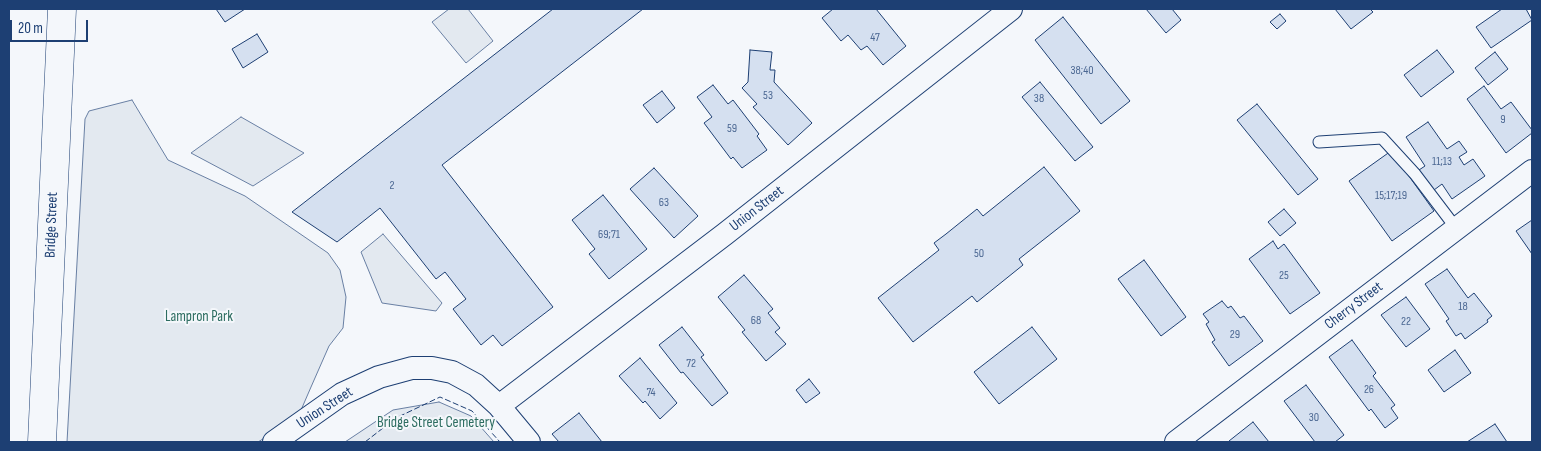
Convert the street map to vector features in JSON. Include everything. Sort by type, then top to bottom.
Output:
[{"type":"highway","name":"Bridge Street","points":[[42,442],[62,9]]},
{"type":"street","name":"Union Street","points":[[499,406],[725,234],[1012,9]]},
{"type":"street","name":"Cherry Street","points":[[1176,442],[1532,171]]},
{"type":"street","name":"Union Street","points":[[274,442],[342,394],[379,377],[412,368],[432,368],[452,372],[476,385],[499,406],[529,442]]},
{"type":"lane","points":[[1319,142],[1382,138],[1415,174],[1456,228]]},
{"type":"green space","points":[[449,9],[468,9],[493,41],[466,63],[432,22]]},
{"type":"green space","name":"Lampron Park","points":[[132,100],[168,160],[245,196],[328,253],[340,270],[346,297],[343,328],[329,346],[298,417],[258,442],[67,442],[85,119],[89,111]]},
{"type":"green space","points":[[241,117],[304,153],[253,186],[191,153]]},
{"type":"green space","points":[[383,234],[442,303],[436,311],[382,303],[361,252]]},
{"type":"green space","name":"Bridge Street Cemetery","points":[[439,402],[471,416],[494,442],[345,442],[393,410]]},
{"type":"building","points":[[216,9],[245,9],[225,22]]},
{"type":"building","points":[[553,9],[643,9],[442,165],[553,307],[502,346],[493,335],[481,345],[453,309],[466,299],[445,272],[436,279],[380,208],[337,242],[292,212]]},
{"type":"building","points":[[833,9],[876,9],[906,46],[883,65],[867,46],[861,50],[848,35],[841,41],[822,18]]},
{"type":"building","points":[[1146,9],[1172,9],[1181,20],[1166,33]]},
{"type":"building","points":[[1335,9],[1370,9],[1373,12],[1351,29]]},
{"type":"building","points":[[1502,9],[1526,9],[1532,20],[1491,48],[1476,27]]},
{"type":"building","points":[[1280,14],[1286,21],[1277,29],[1270,22]]},
{"type":"building","points":[[1063,17],[1130,101],[1101,124],[1035,40]]},
{"type":"building","points":[[257,34],[268,52],[243,68],[232,49]]},
{"type":"building","points":[[750,50],[772,52],[770,70],[775,70],[774,82],[812,123],[788,145],[753,107],[757,104],[742,88],[748,82]]},
{"type":"building","points":[[1437,50],[1454,72],[1421,97],[1404,75]]},
{"type":"building","points":[[1495,52],[1508,69],[1488,85],[1475,68]]},
{"type":"building","points":[[1040,82],[1093,147],[1075,161],[1022,97]]},
{"type":"building","points":[[713,85],[728,104],[733,100],[759,134],[757,136],[767,150],[742,168],[733,157],[731,159],[704,123],[712,117],[697,97]]},
{"type":"building","points":[[1484,86],[1501,109],[1511,102],[1532,130],[1532,133],[1506,153],[1467,99]]},
{"type":"building","points":[[662,91],[675,108],[657,123],[643,105]]},
{"type":"building","points":[[1257,104],[1318,179],[1298,195],[1237,120]]},
{"type":"building","points":[[1428,122],[1447,149],[1459,141],[1467,152],[1459,157],[1464,165],[1473,159],[1485,176],[1452,199],[1442,184],[1434,190],[1419,170],[1425,166],[1406,137]]},
{"type":"building","points":[[1391,151],[1434,211],[1392,241],[1349,181]]},
{"type":"building","points":[[1044,167],[1080,211],[1019,259],[1023,265],[977,302],[972,296],[913,342],[878,298],[939,250],[934,243],[977,209],[983,216]]},
{"type":"building","points":[[654,168],[698,216],[674,238],[630,189]]},
{"type":"building","points":[[603,195],[647,249],[609,279],[589,254],[595,249],[572,220]]},
{"type":"building","points":[[1284,209],[1296,223],[1280,236],[1268,222]]},
{"type":"building","points":[[1532,220],[1532,254],[1516,231]]},
{"type":"building","points":[[1273,241],[1278,249],[1284,244],[1320,293],[1290,314],[1249,259]]},
{"type":"building","points":[[1144,260],[1186,317],[1161,336],[1118,279]]},
{"type":"building","points":[[1447,269],[1468,298],[1474,293],[1492,316],[1487,320],[1488,322],[1465,339],[1461,333],[1456,336],[1446,321],[1449,319],[1425,284]]},
{"type":"building","points":[[744,275],[773,309],[768,313],[780,328],[775,332],[786,344],[766,361],[742,332],[745,330],[718,297]]},
{"type":"building","points":[[1406,297],[1430,329],[1406,347],[1381,315]]},
{"type":"building","points":[[1222,301],[1228,308],[1231,306],[1240,318],[1244,316],[1263,341],[1229,366],[1212,342],[1215,340],[1206,324],[1209,322],[1203,314]]},
{"type":"building","points":[[682,327],[704,355],[701,357],[728,393],[712,406],[683,372],[681,373],[659,345]]},
{"type":"building","points":[[1032,327],[1057,359],[999,404],[974,372]]},
{"type":"building","points":[[1352,340],[1376,373],[1373,376],[1395,405],[1391,408],[1398,418],[1385,428],[1371,409],[1369,411],[1329,357]]},
{"type":"building","points":[[1455,350],[1471,373],[1444,392],[1428,370]]},
{"type":"building","points":[[640,358],[677,403],[660,419],[645,401],[643,403],[619,376]]},
{"type":"building","points":[[809,379],[820,393],[806,403],[796,390]]},
{"type":"building","points":[[1306,385],[1344,435],[1335,442],[1315,442],[1284,401]]},
{"type":"building","points":[[579,413],[602,442],[559,442],[552,434]]},
{"type":"building","points":[[1253,422],[1269,442],[1229,441]]},
{"type":"building","points":[[1495,424],[1507,442],[1467,442]]},
{"type":"fence","points":[[365,442],[396,418],[440,397],[472,411],[500,442]]}]
